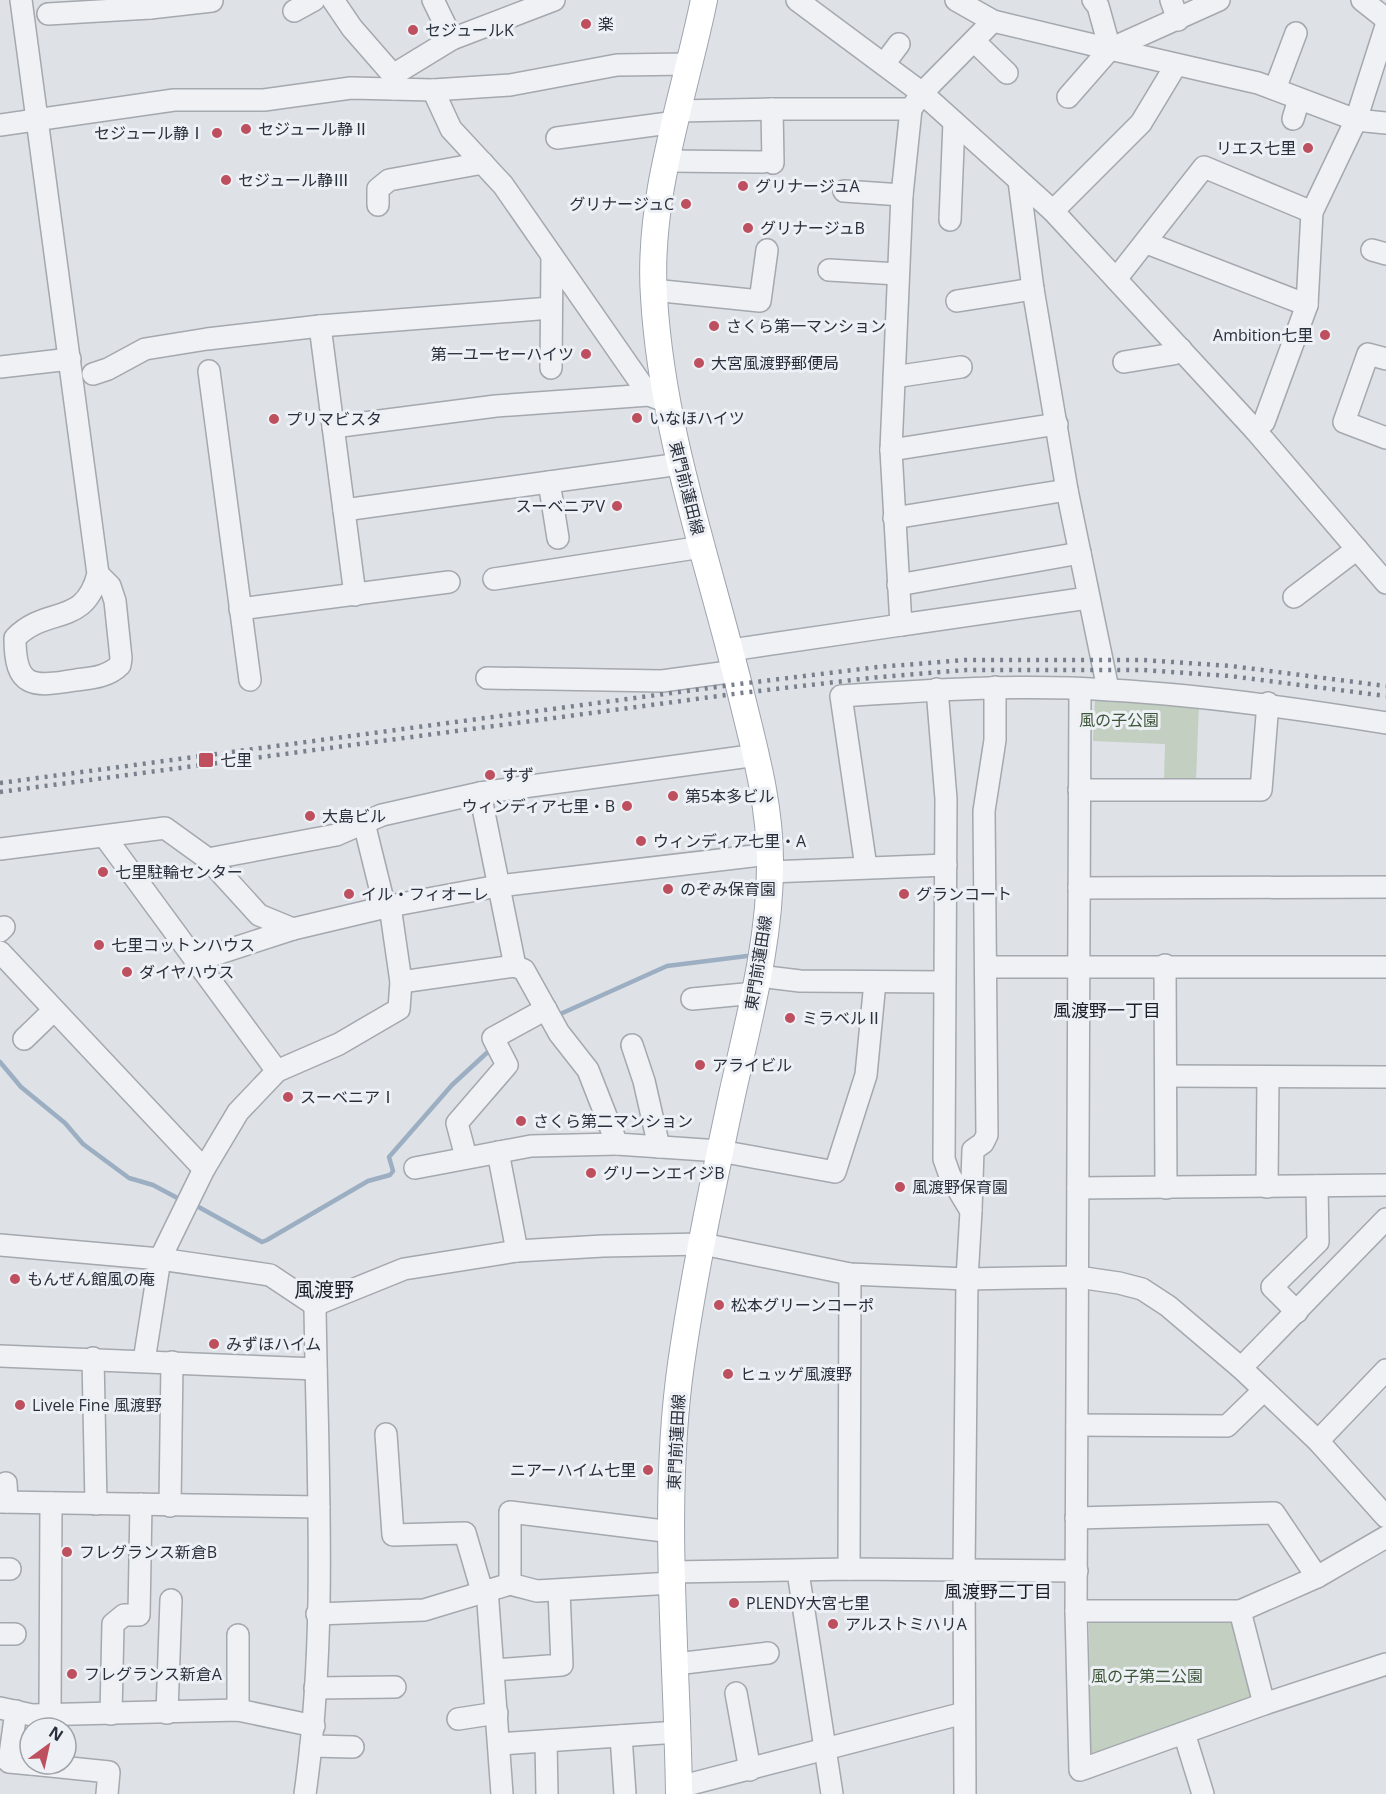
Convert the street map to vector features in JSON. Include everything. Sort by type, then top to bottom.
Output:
[{"type":"main road","name":"東門前蓮田線","points":[[679,1791],[672,1578],[676,1402],[720,1151],[757,985],[770,863],[757,755],[734,660],[680,464],[658,399],[653,290],[656,222],[667,160],[704,0]]},
{"type":"street","points":[[21,0],[98,574],[93,591],[78,608],[39,620],[26,627],[15,638],[15,660],[23,676],[42,686],[105,675],[120,665],[115,601],[110,586],[98,574]]},
{"type":"street","points":[[294,12],[314,0]]},
{"type":"street","points":[[333,0],[393,82]]},
{"type":"street","points":[[434,0],[452,39]]},
{"type":"street","points":[[393,82],[452,39],[555,0]]},
{"type":"street","points":[[797,0],[884,64],[916,101],[954,122],[1053,211],[1255,430],[1386,583]]},
{"type":"street","points":[[1093,0],[1098,6],[1110,49]]},
{"type":"street","points":[[1171,0],[1178,20]]},
{"type":"street","points":[[1068,97],[1110,49],[1220,0]]},
{"type":"street","points":[[1362,0],[1386,19]]},
{"type":"street","points":[[48,14],[150,4],[212,1]]},
{"type":"street","points":[[965,2],[993,21],[1258,83],[1275,89],[1296,109],[1386,123]]},
{"type":"street","points":[[901,625],[891,450],[902,195],[916,101],[993,21]]},
{"type":"street","points":[[1255,430],[1264,422],[1307,305],[1312,212],[1356,120],[1386,26]]},
{"type":"street","points":[[1275,89],[1296,33]]},
{"type":"street","points":[[974,41],[1007,73]]},
{"type":"street","points":[[884,64],[899,44]]},
{"type":"street","points":[[0,125],[174,100],[264,100],[393,82],[433,90],[510,85],[616,64],[689,64]]},
{"type":"street","points":[[1053,211],[1141,123],[1176,65]]},
{"type":"street","points":[[433,90],[451,129],[503,185],[552,256],[658,399]]},
{"type":"street","points":[[557,138],[677,116],[916,101]]},
{"type":"street","points":[[667,160],[768,163],[772,109]]},
{"type":"street","points":[[950,220],[954,122]]},
{"type":"street","points":[[378,205],[378,189],[389,180],[483,163]]},
{"type":"street","points":[[1116,279],[1147,243],[1204,167],[1312,212]]},
{"type":"street","points":[[1019,181],[1033,289],[1068,490],[1108,689]]},
{"type":"street","points":[[844,191],[902,195]]},
{"type":"street","points":[[1147,243],[1307,305]]},
{"type":"street","points":[[653,290],[760,301],[767,250]]},
{"type":"street","points":[[551,368],[552,256]]},
{"type":"street","points":[[829,270],[898,274]]},
{"type":"street","points":[[957,301],[1033,289]]},
{"type":"street","points":[[93,374],[108,369],[145,349],[320,326],[550,308]]},
{"type":"street","points":[[320,326],[355,595]]},
{"type":"street","points":[[1124,362],[1173,354],[1181,349]]},
{"type":"street","points":[[1386,359],[1368,354],[1344,422],[1386,438]]},
{"type":"street","points":[[0,368],[70,359]]},
{"type":"street","points":[[894,377],[961,367]]},
{"type":"street","points":[[209,371],[250,680]]},
{"type":"street","points":[[333,428],[495,406],[658,399]]},
{"type":"street","points":[[891,450],[1057,424]]},
{"type":"street","points":[[344,510],[680,464]]},
{"type":"street","points":[[549,482],[558,538]]},
{"type":"street","points":[[894,518],[1068,490]]},
{"type":"street","points":[[494,579],[702,547]]},
{"type":"street","points":[[1294,597],[1357,549]]},
{"type":"street","points":[[898,585],[1080,553]]},
{"type":"street","points":[[240,609],[449,582]]},
{"type":"street","points":[[487,678],[662,681],[734,660],[901,625],[1088,598]]},
{"type":"street","points":[[944,1143],[961,1151],[973,1150],[983,1143],[987,1135],[984,811],[995,740],[994,687]]},
{"type":"street","points":[[866,867],[841,696],[994,687],[1108,689],[1268,704],[1386,723]]},
{"type":"street","points":[[937,689],[946,799],[944,1159],[950,1176],[970,1211]]},
{"type":"street","points":[[1080,689],[1076,1611],[1080,1770],[1264,1704],[1386,1664]]},
{"type":"street","points":[[1079,790],[1261,790],[1268,704]]},
{"type":"street","points":[[208,859],[336,835],[382,815],[480,793],[757,755]]},
{"type":"street","points":[[480,793],[515,966]]},
{"type":"street","points":[[144,1361],[160,1259],[204,1169],[238,1112],[277,1071],[339,1044],[399,1009],[401,982],[387,907],[364,823]]},
{"type":"street","points":[[0,849],[165,828],[208,859],[259,915],[292,929]]},
{"type":"street","points":[[105,837],[277,1071]]},
{"type":"street","points":[[195,961],[292,929],[387,907],[498,886],[770,863],[866,867],[946,865]]},
{"type":"street","points":[[1079,888],[1386,887]]},
{"type":"street","points":[[2,958],[204,1169]]},
{"type":"street","points":[[986,967],[1165,965],[1386,967]]},
{"type":"street","points":[[1165,965],[1166,1188]]},
{"type":"street","points":[[401,982],[515,966],[524,970],[559,1034],[588,1070],[617,1144]]},
{"type":"street","points":[[692,999],[757,985],[800,981],[944,982]]},
{"type":"street","points":[[415,1168],[531,1146],[617,1144],[720,1151],[835,1172],[866,1075],[875,982]]},
{"type":"street","points":[[466,1157],[457,1124],[507,1065],[493,1038],[546,1009]]},
{"type":"street","points":[[24,1039],[54,1010]]},
{"type":"street","points":[[632,1045],[644,1081],[659,1147]]},
{"type":"street","points":[[1166,1076],[1386,1077]]},
{"type":"street","points":[[1267,1187],[1268,1077]]},
{"type":"street","points":[[965,1794],[964,1571],[967,1279],[973,1150]]},
{"type":"street","points":[[498,1152],[517,1251]]},
{"type":"street","points":[[1078,1188],[1386,1185]]},
{"type":"street","points":[[1297,1312],[1272,1287],[1318,1242],[1317,1186]]},
{"type":"street","points":[[1241,1368],[1386,1219]]},
{"type":"street","points":[[315,1305],[404,1269],[517,1251],[703,1244],[850,1274],[967,1279],[1078,1277],[1119,1283],[1142,1289],[1168,1306],[1241,1368],[1318,1441],[1386,1517]]},
{"type":"street","points":[[0,1245],[160,1259],[270,1275],[315,1305]]},
{"type":"street","points":[[849,1569],[850,1274]]},
{"type":"street","points":[[304,1794],[313,1736],[315,1688],[319,1507],[315,1305]]},
{"type":"street","points":[[0,1356],[93,1358],[316,1369]]},
{"type":"street","points":[[93,1358],[96,1504]]},
{"type":"street","points":[[170,1506],[172,1362]]},
{"type":"street","points":[[1318,1441],[1386,1370]]},
{"type":"street","points":[[1077,1425],[1227,1426],[1264,1390]]},
{"type":"street","points":[[386,1434],[393,1535],[465,1533],[484,1590],[494,1670],[502,1794]]},
{"type":"street","points":[[4,1496],[51,1503],[319,1507]]},
{"type":"street","points":[[50,1714],[51,1503]]},
{"type":"street","points":[[111,1714],[113,1624],[124,1615],[139,1615],[141,1504]]},
{"type":"street","points":[[510,1584],[510,1512],[672,1532]]},
{"type":"street","points":[[1077,1518],[1274,1513],[1317,1577]]},
{"type":"street","points":[[1076,1611],[1240,1611],[1317,1577],[1386,1537]]},
{"type":"street","points":[[316,1614],[424,1610],[510,1584],[537,1592],[672,1578],[849,1569],[1077,1571]]},
{"type":"street","points":[[798,1572],[832,1794]]},
{"type":"street","points":[[494,1670],[562,1665],[559,1591]]},
{"type":"street","points":[[167,1713],[171,1600]]},
{"type":"street","points":[[1240,1611],[1264,1704]]},
{"type":"street","points":[[238,1635],[238,1710]]},
{"type":"street","points":[[676,1664],[768,1653]]},
{"type":"street","points":[[315,1688],[395,1687]]},
{"type":"street","points":[[736,1693],[750,1770]]},
{"type":"street","points":[[18,1763],[9,1762],[8,1709],[50,1714],[238,1710],[353,1747]]},
{"type":"street","points":[[458,1719],[497,1713]]},
{"type":"street","points":[[679,1791],[826,1748],[964,1713]]},
{"type":"street","points":[[499,1744],[678,1732]]},
{"type":"street","points":[[1184,1733],[1203,1794]]},
{"type":"street","points":[[621,1736],[625,1794]]},
{"type":"street","points":[[546,1740],[548,1794]]},
{"type":"street","points":[[78,1769],[109,1772],[107,1794]]},
{"type":"green space","name":"風の子公園","points":[[1095,697],[1199,703],[1196,782],[1164,781],[1165,744],[1093,741]]},
{"type":"green space","name":"風の子第二公園","points":[[1094,1616],[1231,1618],[1256,1699],[1096,1755],[1090,1752],[1089,1624]]},
{"type":"waterway","points":[[558,1015],[667,966],[747,956]]},
{"type":"waterway","points":[[195,1205],[262,1242],[267,1240],[368,1181],[390,1175],[393,1171],[389,1157],[452,1085],[491,1049]]},
{"type":"waterway","points":[[0,1062],[21,1087],[65,1123],[83,1144],[129,1178],[153,1185],[183,1201]]},
{"type":"railway","points":[[0,783],[739,684],[878,667],[965,660],[1143,660],[1231,666],[1386,686]]},
{"type":"railway","points":[[0,792],[741,693],[879,677],[966,670],[1143,670],[1230,676],[1386,696]]},
{"type":"place","name":"楽","points":[[586,24]]},
{"type":"place","name":"セジュールK","points":[[413,30]]},
{"type":"place","name":"セジュール静Ⅱ","points":[[246,129]]},
{"type":"place","name":"セジュール静Ⅰ","points":[[217,133]]},
{"type":"place","name":"リエス七里","points":[[1308,148]]},
{"type":"place","name":"セジュール静Ⅲ","points":[[226,180]]},
{"type":"place","name":"グリナージュA","points":[[743,186]]},
{"type":"place","name":"グリナージュC","points":[[686,204]]},
{"type":"place","name":"グリナージュB","points":[[748,228]]},
{"type":"place","name":"さくら第一マンション","points":[[714,326]]},
{"type":"place","name":"Ambition七里","points":[[1325,335]]},
{"type":"place","name":"第一ユーセーハイツ","points":[[586,354]]},
{"type":"place","name":"大宮風渡野郵便局","points":[[699,363]]},
{"type":"place","name":"いなほハイツ","points":[[637,418]]},
{"type":"place","name":"プリマビスタ","points":[[274,419]]},
{"type":"place","name":"スーベニアV","points":[[617,506]]},
{"type":"place","name":"七里","points":[[206,760]]},
{"type":"place","name":"すず","points":[[490,775]]},
{"type":"place","name":"第5本多ビル","points":[[673,796]]},
{"type":"place","name":"ウィンディア七里・B","points":[[627,806]]},
{"type":"place","name":"大島ビル","points":[[310,816]]},
{"type":"place","name":"ウィンディア七里・A","points":[[641,841]]},
{"type":"place","name":"七里駐輪センター","points":[[103,872]]},
{"type":"place","name":"のぞみ保育園","points":[[668,889]]},
{"type":"place","name":"イル・フィオーレ","points":[[349,894]]},
{"type":"place","name":"グランコート","points":[[904,894]]},
{"type":"place","name":"七里コットンハウス","points":[[99,945]]},
{"type":"place","name":"ダイヤハウス","points":[[127,972]]},
{"type":"place","name":"ミラベルⅡ","points":[[790,1018]]},
{"type":"place","name":"アライビル","points":[[700,1065]]},
{"type":"place","name":"スーベニアⅠ","points":[[288,1097]]},
{"type":"place","name":"さくら第二マンション","points":[[521,1121]]},
{"type":"place","name":"グリーンエイジB","points":[[591,1173]]},
{"type":"place","name":"風渡野保育園","points":[[900,1187]]},
{"type":"place","name":"もんぜん館風の庵","points":[[15,1279]]},
{"type":"place","name":"松本グリーンコーポ","points":[[719,1305]]},
{"type":"place","name":"みずほハイム","points":[[214,1344]]},
{"type":"place","name":"ヒュッゲ風渡野","points":[[728,1374]]},
{"type":"place","name":"Livele Fine 風渡野","points":[[20,1405]]},
{"type":"place","name":"ニアーハイム七里","points":[[648,1470]]},
{"type":"place","name":"フレグランス新倉B","points":[[67,1552]]},
{"type":"place","name":"PLENDY大宮七里","points":[[734,1603]]},
{"type":"place","name":"アルストミハリA","points":[[833,1624]]},
{"type":"place","name":"フレグランス新倉A","points":[[72,1674]]},
{"type":"district","name":"風渡野一丁目","points":[[1107,1011]]},
{"type":"district","name":"風渡野","points":[[324,1290]]},
{"type":"district","name":"風渡野二丁目","points":[[998,1592]]}]
